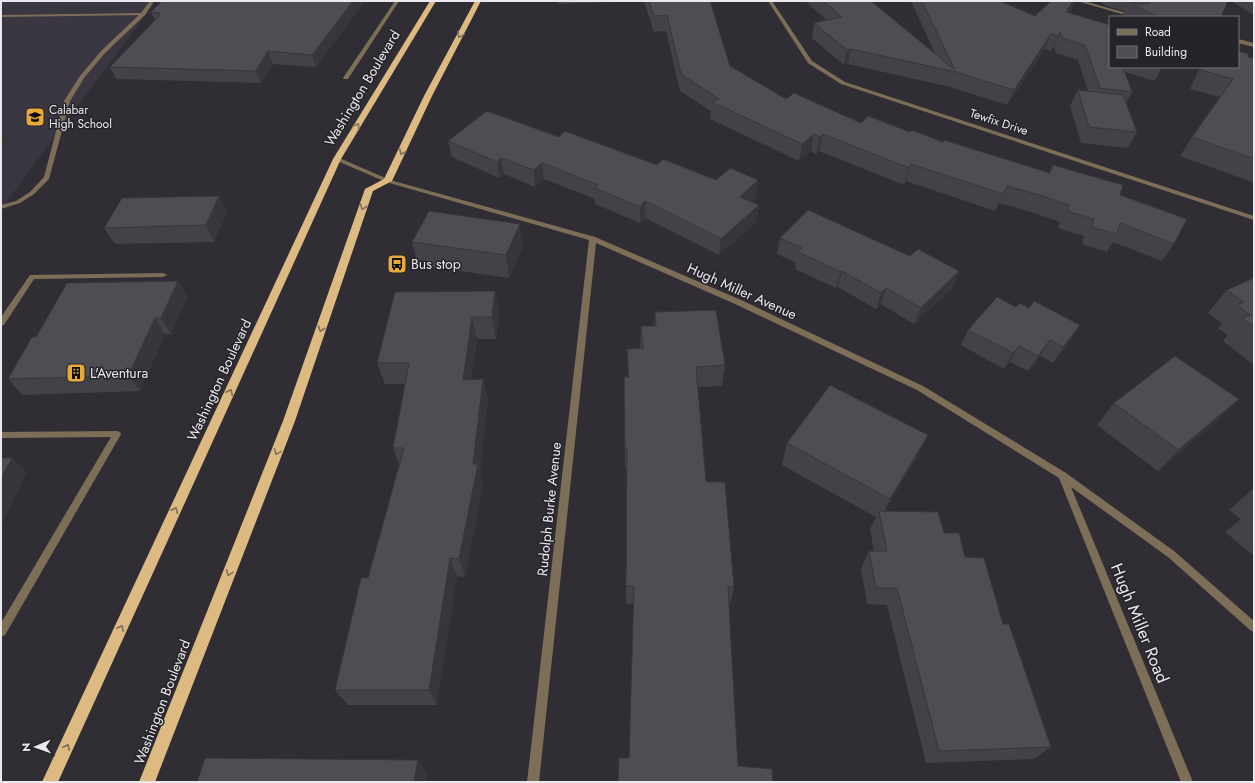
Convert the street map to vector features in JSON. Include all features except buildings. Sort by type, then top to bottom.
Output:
[{"type":"highway","name":"Washington Boulevard","points":[[50,782],[337,159],[433,1]]},
{"type":"highway","points":[[388,181],[428,96],[478,1]]},
{"type":"highway","name":"Washington Boulevard","points":[[147,782],[289,421],[369,189],[388,181]]},
{"type":"street","points":[[1,207],[18,202],[47,178],[67,101],[82,77],[103,52],[143,14],[152,1]]},
{"type":"street","points":[[346,78],[397,1]]},
{"type":"street","name":"Tewfix Drive","points":[[770,1],[810,62],[843,83],[1254,218]]},
{"type":"street","points":[[1079,1],[1134,16]]},
{"type":"street","points":[[1,16],[143,14]]},
{"type":"street","points":[[1239,41],[1254,45]]},
{"type":"street","points":[[337,159],[388,181]]},
{"type":"street","name":"Hugh Miller Avenue","points":[[388,181],[593,239],[738,302],[920,388],[1063,476],[1171,554],[1254,627]]},
{"type":"street","name":"Rudolph Burke Avenue","points":[[533,782],[593,239]]},
{"type":"street","points":[[1,324],[32,277],[164,275]]},
{"type":"street","points":[[1,435],[117,434],[1,632]]},
{"type":"street","name":"Hugh Miller Road","points":[[1063,476],[1187,782]]},
{"type":"shaded area","name":"Calabar High School","points":[[1,1],[156,1],[1,209]]},
{"type":"place","name":"Calabar High School","points":[[35,117]]},
{"type":"place","name":"Bus stop","points":[[397,264]]},
{"type":"place","name":"L'Aventura","points":[[76,373]]}]
